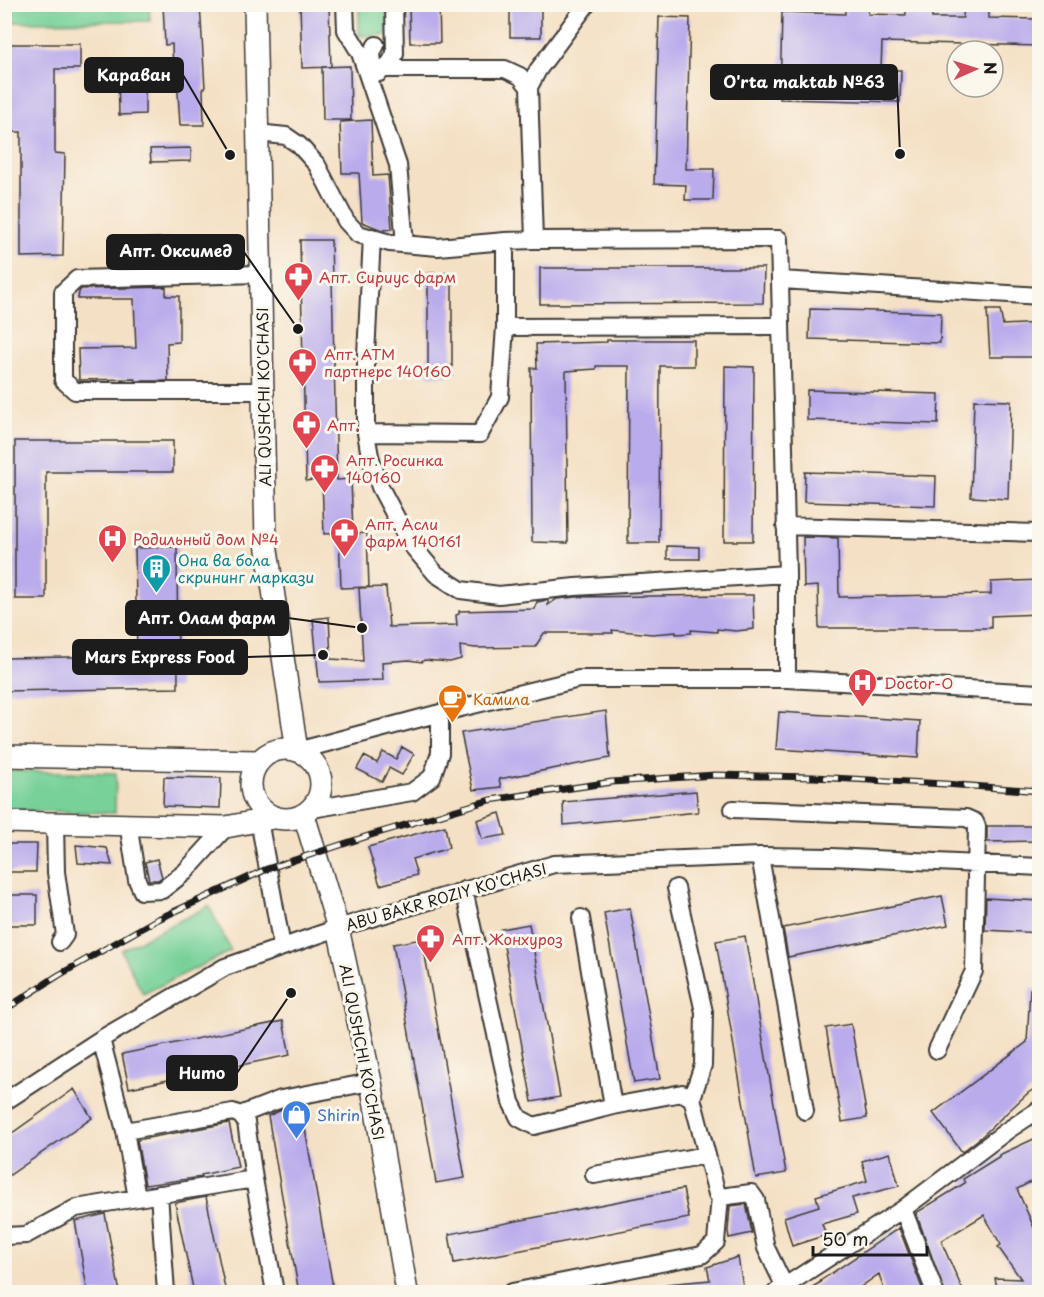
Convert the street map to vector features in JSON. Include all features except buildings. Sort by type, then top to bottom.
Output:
[{"type":"main road","name":"ALI QUSHCHI KO'CHASI","points":[[255,4],[266,543],[297,751]]},
{"type":"main road","points":[[4,822],[226,827],[266,819],[294,819],[308,812],[318,799],[321,788],[316,765],[308,756],[287,749],[276,750],[259,760],[250,782],[251,793],[266,819]]},
{"type":"main road","points":[[4,756],[259,760]]},
{"type":"main road","points":[[226,827],[244,808],[245,795],[244,784],[239,773],[227,761]]},
{"type":"main road","name":"ALI QUSHCHI KO'CHASI","points":[[308,812],[338,928],[370,1082],[407,1293]]},
{"type":"street","points":[[345,4],[346,30],[360,53],[398,165],[405,244]]},
{"type":"street","points":[[369,82],[390,63],[395,54],[394,4]]},
{"type":"street","points":[[534,240],[529,87],[538,70],[587,4]]},
{"type":"street","points":[[376,45],[372,53],[373,63],[379,69],[505,69],[520,76],[529,87]]},
{"type":"street","points":[[257,133],[286,136],[299,146],[317,165],[346,221],[358,234],[390,243],[438,247],[534,240],[779,239],[787,574],[787,679]]},
{"type":"street","points":[[372,237],[366,355],[366,433],[370,456],[380,487],[409,542],[436,574],[461,590],[499,595],[575,587],[787,574]]},
{"type":"street","points":[[366,433],[480,434],[500,397],[505,327],[505,241]]},
{"type":"street","points":[[141,248],[185,246],[192,253],[197,274]]},
{"type":"street","points":[[260,274],[77,279],[63,292],[63,380],[75,390],[262,391]]},
{"type":"street","points":[[781,280],[1040,296]]},
{"type":"street","points":[[505,327],[780,326]]},
{"type":"street","points":[[785,526],[1040,533]]},
{"type":"street","points":[[297,751],[579,679],[787,679],[1040,693]]},
{"type":"street","points":[[308,812],[412,792],[432,777],[440,753],[440,713]]},
{"type":"street","points":[[733,810],[966,818],[975,822],[977,827],[974,971],[937,1050]]},
{"type":"street","points":[[266,819],[282,946]]},
{"type":"street","points":[[55,822],[56,872],[65,935],[60,942]]},
{"type":"street","points":[[128,823],[137,880],[142,891],[162,890],[185,872],[226,827]]},
{"type":"street","points":[[760,856],[805,1111]]},
{"type":"street","name":"ABU BAKR ROZIY KO'CHASI","points":[[4,1102],[102,1039],[225,967],[338,928],[554,864],[760,856],[1040,867]]},
{"type":"street","points":[[512,1293],[702,1255],[716,1242],[720,1197],[717,1194],[692,1098],[703,1065],[704,1012],[676,888]]},
{"type":"street","points":[[464,890],[511,1102],[519,1118],[534,1126],[614,1106],[682,1093],[692,1098]]},
{"type":"street","points":[[581,918],[614,1106]]},
{"type":"street","points":[[102,1039],[125,1131],[137,1198]]},
{"type":"street","points":[[240,1114],[280,1099],[370,1082]]},
{"type":"street","points":[[720,1197],[751,1193],[756,1200],[766,1248],[780,1290],[903,1209],[1008,1130],[1040,1109]]},
{"type":"street","points":[[125,1131],[234,1112],[240,1114],[246,1122],[275,1293]]},
{"type":"street","points":[[594,1175],[707,1155]]},
{"type":"street","points":[[4,1236],[26,1235],[76,1209],[254,1179]]},
{"type":"street","points":[[159,1194],[166,1293]]},
{"type":"street","points":[[903,1209],[935,1293]]},
{"type":"green space","points":[[4,5],[149,5],[150,21],[5,22]]},
{"type":"green space","points":[[359,5],[387,5],[387,35],[359,36]]},
{"type":"green space","points":[[5,771],[116,773],[115,813],[5,810]]},
{"type":"green space","points":[[209,906],[231,951],[143,994],[121,950]]},
{"type":"railway","points":[[4,1010],[59,975],[156,920],[267,869],[490,800],[612,782],[715,775],[813,777],[1040,791]]},
{"type":"place","name":"O'rta maktab №63","points":[[900,154]]},
{"type":"place","name":"Караван","points":[[230,155]]},
{"type":"place","name":"Апт. Сириус фарм","points":[[298,302]]},
{"type":"place","name":"Апт. Оксимед","points":[[298,329]]},
{"type":"place","name":"Апт. АТМ партнерс 140160","points":[[303,388]]},
{"type":"place","name":"Апт.","points":[[306,450]]},
{"type":"place","name":"Апт. Росинка 140160","points":[[325,494]]},
{"type":"place","name":"Апт. Асли фарм 140161","points":[[344,558]]},
{"type":"place","name":"Родильный дом №4","points":[[112,564]]},
{"type":"place","name":"Она ва бола скрининг маркази","points":[[157,594]]},
{"type":"place","name":"Апт. Олам фарм","points":[[362,628]]},
{"type":"place","name":"Mars Express Food","points":[[323,655]]},
{"type":"place","name":"Doctor-O","points":[[863,708]]},
{"type":"place","name":"Камила","points":[[452,724]]},
{"type":"place","name":"Апт. Жонхуроз","points":[[431,964]]},
{"type":"place","name":"Humo","points":[[291,993]]},
{"type":"place","name":"Shirin","points":[[296,1140]]}]
